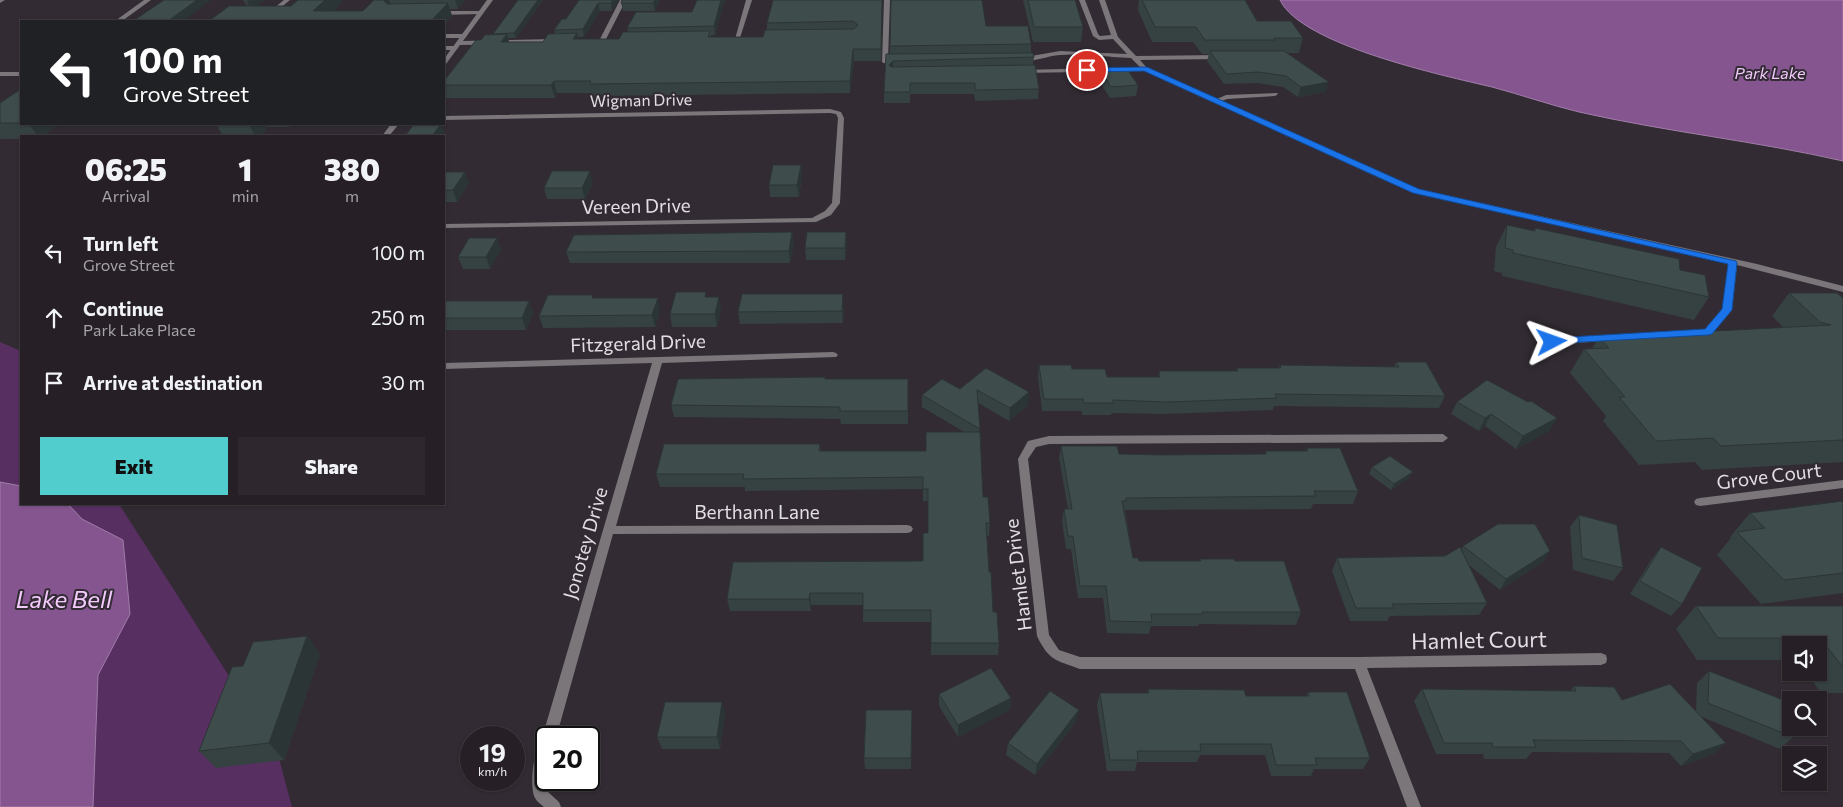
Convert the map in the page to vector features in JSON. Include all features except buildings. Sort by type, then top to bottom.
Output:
[{"type":"street","points":[[119,20],[148,0]]},
{"type":"street","points":[[276,9],[287,0]]},
{"type":"street","points":[[445,62],[490,0]]},
{"type":"street","points":[[602,41],[623,0]]},
{"type":"street","points":[[737,38],[749,0]]},
{"type":"street","points":[[887,0],[885,62],[905,62]]},
{"type":"street","points":[[1082,0],[1095,35],[1099,38],[1114,37]]},
{"type":"street","points":[[1102,0],[1114,37],[1145,69],[1416,191],[1843,289]]},
{"type":"street","points":[[431,13],[480,13]]},
{"type":"street","points":[[445,36],[464,36]]},
{"type":"street","points":[[728,38],[747,38]]},
{"type":"street","points":[[592,41],[611,40]]},
{"type":"street","points":[[445,48],[457,45],[564,41]]},
{"type":"street","points":[[1012,60],[1032,60],[1051,54],[1133,57],[1224,57]]},
{"type":"street","points":[[1019,72],[1145,69]]},
{"type":"street","points":[[0,74],[20,74]]},
{"type":"street","points":[[1217,101],[1226,97],[1275,94]]},
{"type":"street","name":"Wigman Drive","points":[[445,118],[830,110],[839,113],[841,118],[836,203],[828,213]]},
{"type":"street","points":[[386,135],[394,125]]},
{"type":"street","name":"Vereen Drive","points":[[445,226],[813,220],[828,213]]},
{"type":"street","points":[[1689,333],[1708,332],[1727,310],[1733,263]]},
{"type":"street","points":[[1552,342],[1620,337]]},
{"type":"street","name":"Fitzgerald Drive","points":[[445,366],[833,355]]},
{"type":"street","name":"Jonotey Drive","points":[[552,726],[658,360]]},
{"type":"street","name":"Hamlet Drive","points":[[1359,663],[1080,663],[1055,654],[1043,636],[1023,459],[1032,444],[1048,440],[1443,438]]},
{"type":"street","name":"Grove Court","points":[[1700,502],[1843,484]]},
{"type":"street","name":"Berthann Lane","points":[[608,530],[907,529]]},
{"type":"street","name":"Hamlet Court","points":[[1359,663],[1601,660]]},
{"type":"street","points":[[1359,663],[1414,807]]},
{"type":"street","points":[[541,791],[541,795],[554,807]]},
{"type":"shaded area","points":[[0,342],[20,351],[20,486],[0,482]]},
{"type":"shaded area","points":[[69,505],[120,505],[277,751],[292,807],[93,807],[98,675],[130,614],[123,541],[82,519]]},
{"type":"water","name":"Park Lake","points":[[1280,0],[1843,0],[1843,161],[1579,112],[1492,87],[1410,67],[1344,44],[1315,31],[1293,16]]},
{"type":"water","name":"Lake Bell","points":[[0,482],[20,486],[20,505],[69,505],[82,519],[123,540],[130,614],[98,675],[93,807],[0,807]]},
{"type":"route","points":[[1087,70],[1145,69],[1416,191],[1733,263],[1727,310],[1708,332],[1552,342]]}]
